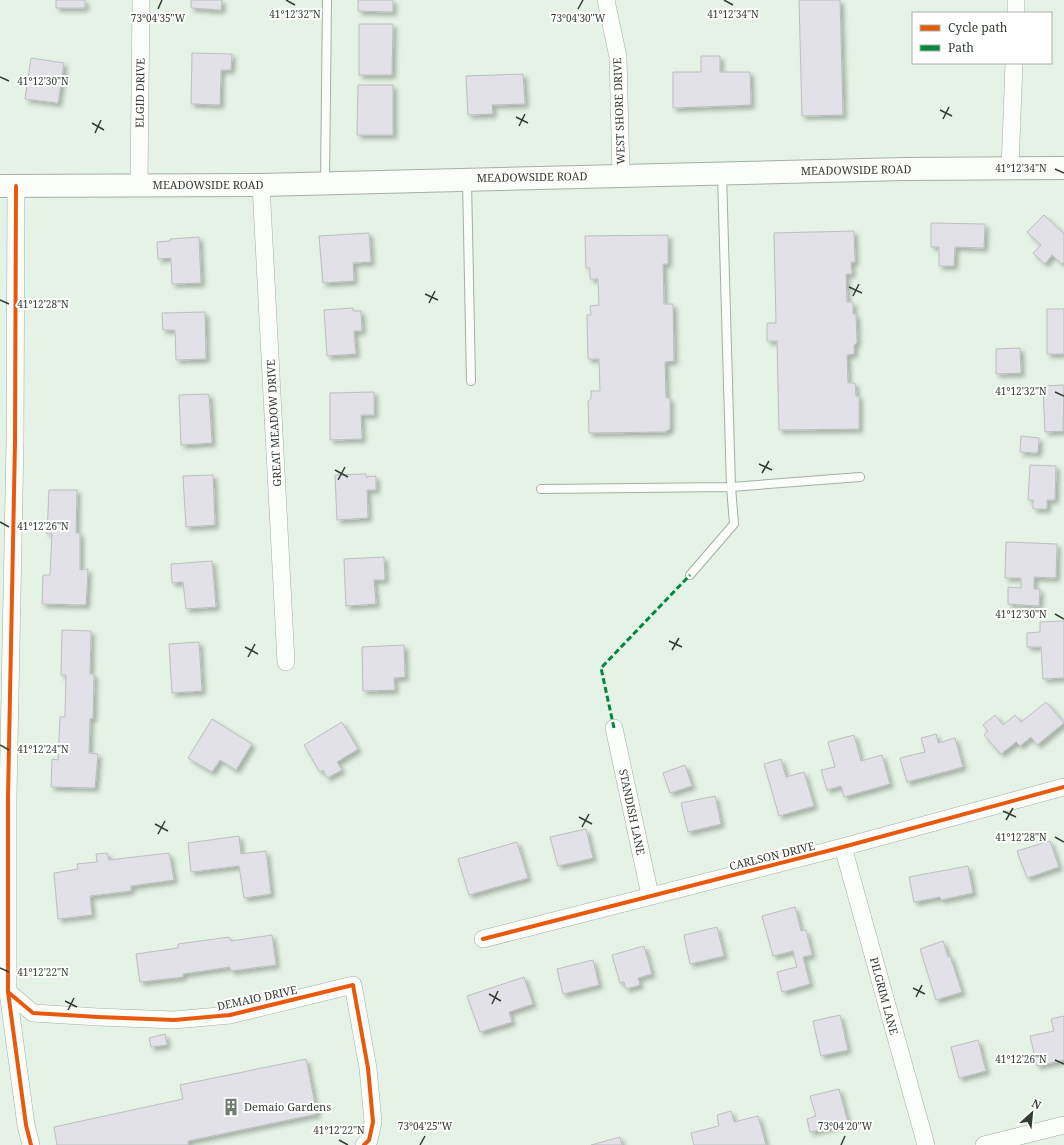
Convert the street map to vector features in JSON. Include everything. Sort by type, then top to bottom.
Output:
[{"type":"main road","name":"MEADOWSIDE ROAD","points":[[8,186],[261,185],[621,175],[905,169],[1064,168]]},
{"type":"street","name":"ELGID DRIVE","points":[[139,185],[141,0]]},
{"type":"street","name":"WEST SHORE DRIVE","points":[[606,0],[618,57],[621,175]]},
{"type":"street","points":[[1016,0],[1016,12]]},
{"type":"street","points":[[1010,168],[1014,64]]},
{"type":"street","name":"GREAT MEADOW DRIVE","points":[[261,185],[286,662]]},
{"type":"street","points":[[8,186],[14,450],[8,797],[8,992],[26,1125],[31,1145]]},
{"type":"street","name":"STANDISH LANE","points":[[614,728],[650,895]]},
{"type":"street","name":"CARLSON DRIVE","points":[[483,939],[650,895],[843,847],[1064,786]]},
{"type":"street","name":"PILGRIM LANE","points":[[843,847],[926,1145]]},
{"type":"street","name":"DEMAIO DRIVE","points":[[8,992],[33,1013],[174,1020],[230,1015],[353,985],[368,1068],[372,1122],[369,1140],[364,1145]]},
{"type":"street","points":[[984,1145],[1064,1125]]},
{"type":"lane","points":[[325,183],[327,0]]},
{"type":"lane","points":[[690,575],[734,524],[731,488],[722,173]]},
{"type":"lane","points":[[467,179],[471,381]]},
{"type":"lane","points":[[541,489],[731,488],[860,476]]},
{"type":"building","points":[[56,0],[85,0],[85,8],[56,8]]},
{"type":"building","points":[[191,0],[222,0],[221,10],[191,8]]},
{"type":"building","points":[[358,0],[393,0],[393,12],[358,11]]},
{"type":"building","points":[[799,0],[840,0],[843,115],[802,116]]},
{"type":"building","points":[[359,24],[393,24],[392,75],[359,75]]},
{"type":"building","points":[[192,53],[232,54],[231,70],[221,70],[220,105],[191,104]]},
{"type":"building","points":[[701,56],[720,56],[720,72],[750,72],[751,105],[673,108],[673,72],[701,72]]},
{"type":"building","points":[[31,58],[64,63],[58,103],[25,99]]},
{"type":"building","points":[[523,74],[525,104],[492,105],[493,114],[468,115],[466,76]]},
{"type":"building","points":[[358,85],[393,85],[393,135],[357,135]]},
{"type":"building","points":[[1044,215],[1064,234],[1064,262],[1062,264],[1052,255],[1045,264],[1033,253],[1041,245],[1027,232]]},
{"type":"building","points":[[931,223],[985,224],[984,248],[955,247],[954,266],[939,266],[939,247],[931,247]]},
{"type":"building","points":[[854,231],[855,262],[851,262],[852,274],[846,274],[847,302],[853,302],[853,314],[856,314],[857,343],[854,345],[854,354],[847,355],[848,383],[855,383],[856,396],[859,396],[859,429],[779,430],[777,341],[767,341],[767,323],[776,323],[774,233]]},
{"type":"building","points":[[369,233],[371,262],[353,263],[354,281],[323,283],[319,236]]},
{"type":"building","points":[[668,235],[668,264],[663,264],[664,304],[673,304],[674,361],[665,362],[666,398],[670,398],[670,429],[665,432],[589,433],[588,401],[591,399],[591,391],[600,391],[599,359],[588,359],[587,315],[591,315],[590,306],[599,305],[598,279],[590,279],[590,268],[586,268],[585,236]]},
{"type":"building","points":[[199,237],[201,283],[172,284],[171,258],[158,259],[157,242],[170,241],[170,239]]},
{"type":"building","points":[[353,308],[353,311],[361,311],[362,331],[354,331],[356,354],[327,356],[324,310]]},
{"type":"building","points":[[1047,309],[1064,309],[1064,354],[1047,354]]},
{"type":"building","points":[[205,312],[206,359],[176,360],[175,330],[163,330],[162,313]]},
{"type":"building","points":[[1020,348],[1021,373],[996,374],[996,349]]},
{"type":"building","points":[[1064,385],[1063,431],[1045,432],[1043,386]]},
{"type":"building","points":[[374,392],[374,415],[361,415],[362,439],[330,440],[330,393]]},
{"type":"building","points":[[209,394],[212,443],[181,445],[179,395]]},
{"type":"building","points":[[1021,436],[1039,438],[1037,453],[1020,452]]},
{"type":"building","points":[[1030,465],[1056,466],[1055,500],[1047,500],[1047,509],[1033,509],[1033,500],[1028,500]]},
{"type":"building","points":[[366,474],[366,477],[376,476],[376,490],[367,490],[368,518],[337,520],[335,475]]},
{"type":"building","points":[[213,475],[215,525],[186,527],[183,476]]},
{"type":"building","points":[[49,490],[77,490],[76,533],[80,533],[80,570],[88,569],[86,605],[42,604],[43,575],[50,575],[52,534],[47,534]]},
{"type":"building","points":[[1006,542],[1057,544],[1056,578],[1034,577],[1034,589],[1040,589],[1039,606],[1008,604],[1008,587],[1021,588],[1021,578],[1005,578]]},
{"type":"building","points":[[384,557],[385,580],[374,580],[376,604],[346,606],[344,559]]},
{"type":"building","points":[[212,561],[216,607],[186,609],[183,582],[172,583],[171,564]]},
{"type":"building","points":[[1064,621],[1064,678],[1043,679],[1041,647],[1027,647],[1027,633],[1040,632],[1040,622]]},
{"type":"building","points":[[62,630],[91,631],[90,674],[94,674],[93,718],[90,719],[89,753],[98,754],[95,788],[51,787],[52,759],[58,760],[60,717],[65,717],[66,675],[61,675]]},
{"type":"building","points":[[199,642],[202,691],[172,693],[169,644]]},
{"type":"building","points":[[404,645],[405,677],[394,678],[395,690],[363,691],[362,647]]},
{"type":"building","points":[[1046,702],[1064,723],[1037,745],[1031,737],[1020,746],[1016,742],[1001,754],[984,735],[988,731],[983,725],[995,715],[1003,725],[1015,715],[1021,722]]},
{"type":"building","points":[[212,719],[252,744],[236,770],[220,760],[212,772],[188,758]]},
{"type":"building","points":[[342,722],[358,749],[337,762],[342,770],[327,778],[323,770],[320,772],[304,745]]},
{"type":"building","points":[[936,734],[938,743],[955,738],[963,767],[907,782],[900,758],[925,752],[921,738]]},
{"type":"building","points":[[854,735],[861,761],[882,755],[890,784],[844,797],[841,786],[827,790],[821,770],[835,767],[828,742]]},
{"type":"building","points":[[781,759],[786,777],[804,772],[814,806],[779,816],[764,764]]},
{"type":"building","points":[[685,765],[692,786],[670,793],[663,773]]},
{"type":"building","points":[[715,796],[721,824],[688,832],[681,803]]},
{"type":"building","points":[[586,829],[593,858],[558,866],[550,837]]},
{"type":"building","points":[[239,836],[241,854],[266,851],[271,894],[244,898],[239,866],[191,872],[188,843]]},
{"type":"building","points":[[1050,841],[1059,867],[1027,878],[1017,851]]},
{"type":"building","points":[[517,842],[528,878],[469,895],[458,859]]},
{"type":"building","points":[[107,853],[109,860],[169,853],[174,880],[131,886],[131,891],[90,896],[92,915],[58,919],[54,873],[78,869],[77,864],[97,862],[96,854]]},
{"type":"building","points":[[968,866],[973,893],[941,900],[940,897],[914,902],[909,877]]},
{"type":"building","points":[[795,907],[801,931],[806,930],[812,955],[803,957],[810,984],[782,992],[777,972],[797,967],[793,951],[773,956],[762,916]]},
{"type":"building","points":[[717,927],[724,956],[690,964],[684,935]]},
{"type":"building","points":[[272,935],[276,965],[231,971],[230,967],[183,974],[183,977],[140,982],[136,954],[178,948],[178,944],[229,937],[231,941]]},
{"type":"building","points":[[943,941],[948,957],[950,956],[962,992],[936,1000],[920,949]]},
{"type":"building","points":[[644,946],[652,974],[638,978],[640,985],[626,989],[624,982],[620,983],[612,955]]},
{"type":"building","points":[[593,960],[599,985],[563,994],[557,969]]},
{"type":"building","points":[[524,977],[533,1004],[509,1012],[512,1022],[480,1032],[467,996]]},
{"type":"building","points":[[840,1015],[848,1050],[821,1056],[813,1021]]},
{"type":"building","points":[[1064,1016],[1064,1060],[1037,1066],[1030,1036],[1054,1031],[1051,1019]]},
{"type":"building","points":[[165,1034],[167,1045],[151,1047],[149,1038]]},
{"type":"building","points":[[978,1040],[986,1071],[959,1078],[951,1047]]},
{"type":"building","name":"Demaio Gardens","points":[[306,1059],[317,1114],[188,1141],[188,1145],[57,1145],[54,1127],[183,1099],[180,1085]]},
{"type":"building","points":[[839,1089],[848,1123],[810,1132],[807,1119],[816,1116],[810,1096]]},
{"type":"building","points":[[731,1111],[734,1122],[758,1116],[766,1145],[694,1145],[691,1133],[719,1126],[717,1115]]},
{"type":"building","points":[[620,1137],[622,1145],[591,1145]]},
{"type":"marked path","points":[[614,728],[601,668],[690,575]]},
{"type":"cycle path","points":[[16,186],[15,442],[8,797],[8,992],[26,1125],[31,1145]]},
{"type":"cycle path","points":[[483,939],[843,847],[1064,787]]},
{"type":"cycle path","points":[[8,992],[33,1013],[174,1020],[230,1015],[353,985],[368,1068],[373,1122],[369,1140],[364,1145]]},
{"type":"place","name":"Demaio Gardens","points":[[231,1107]]}]
